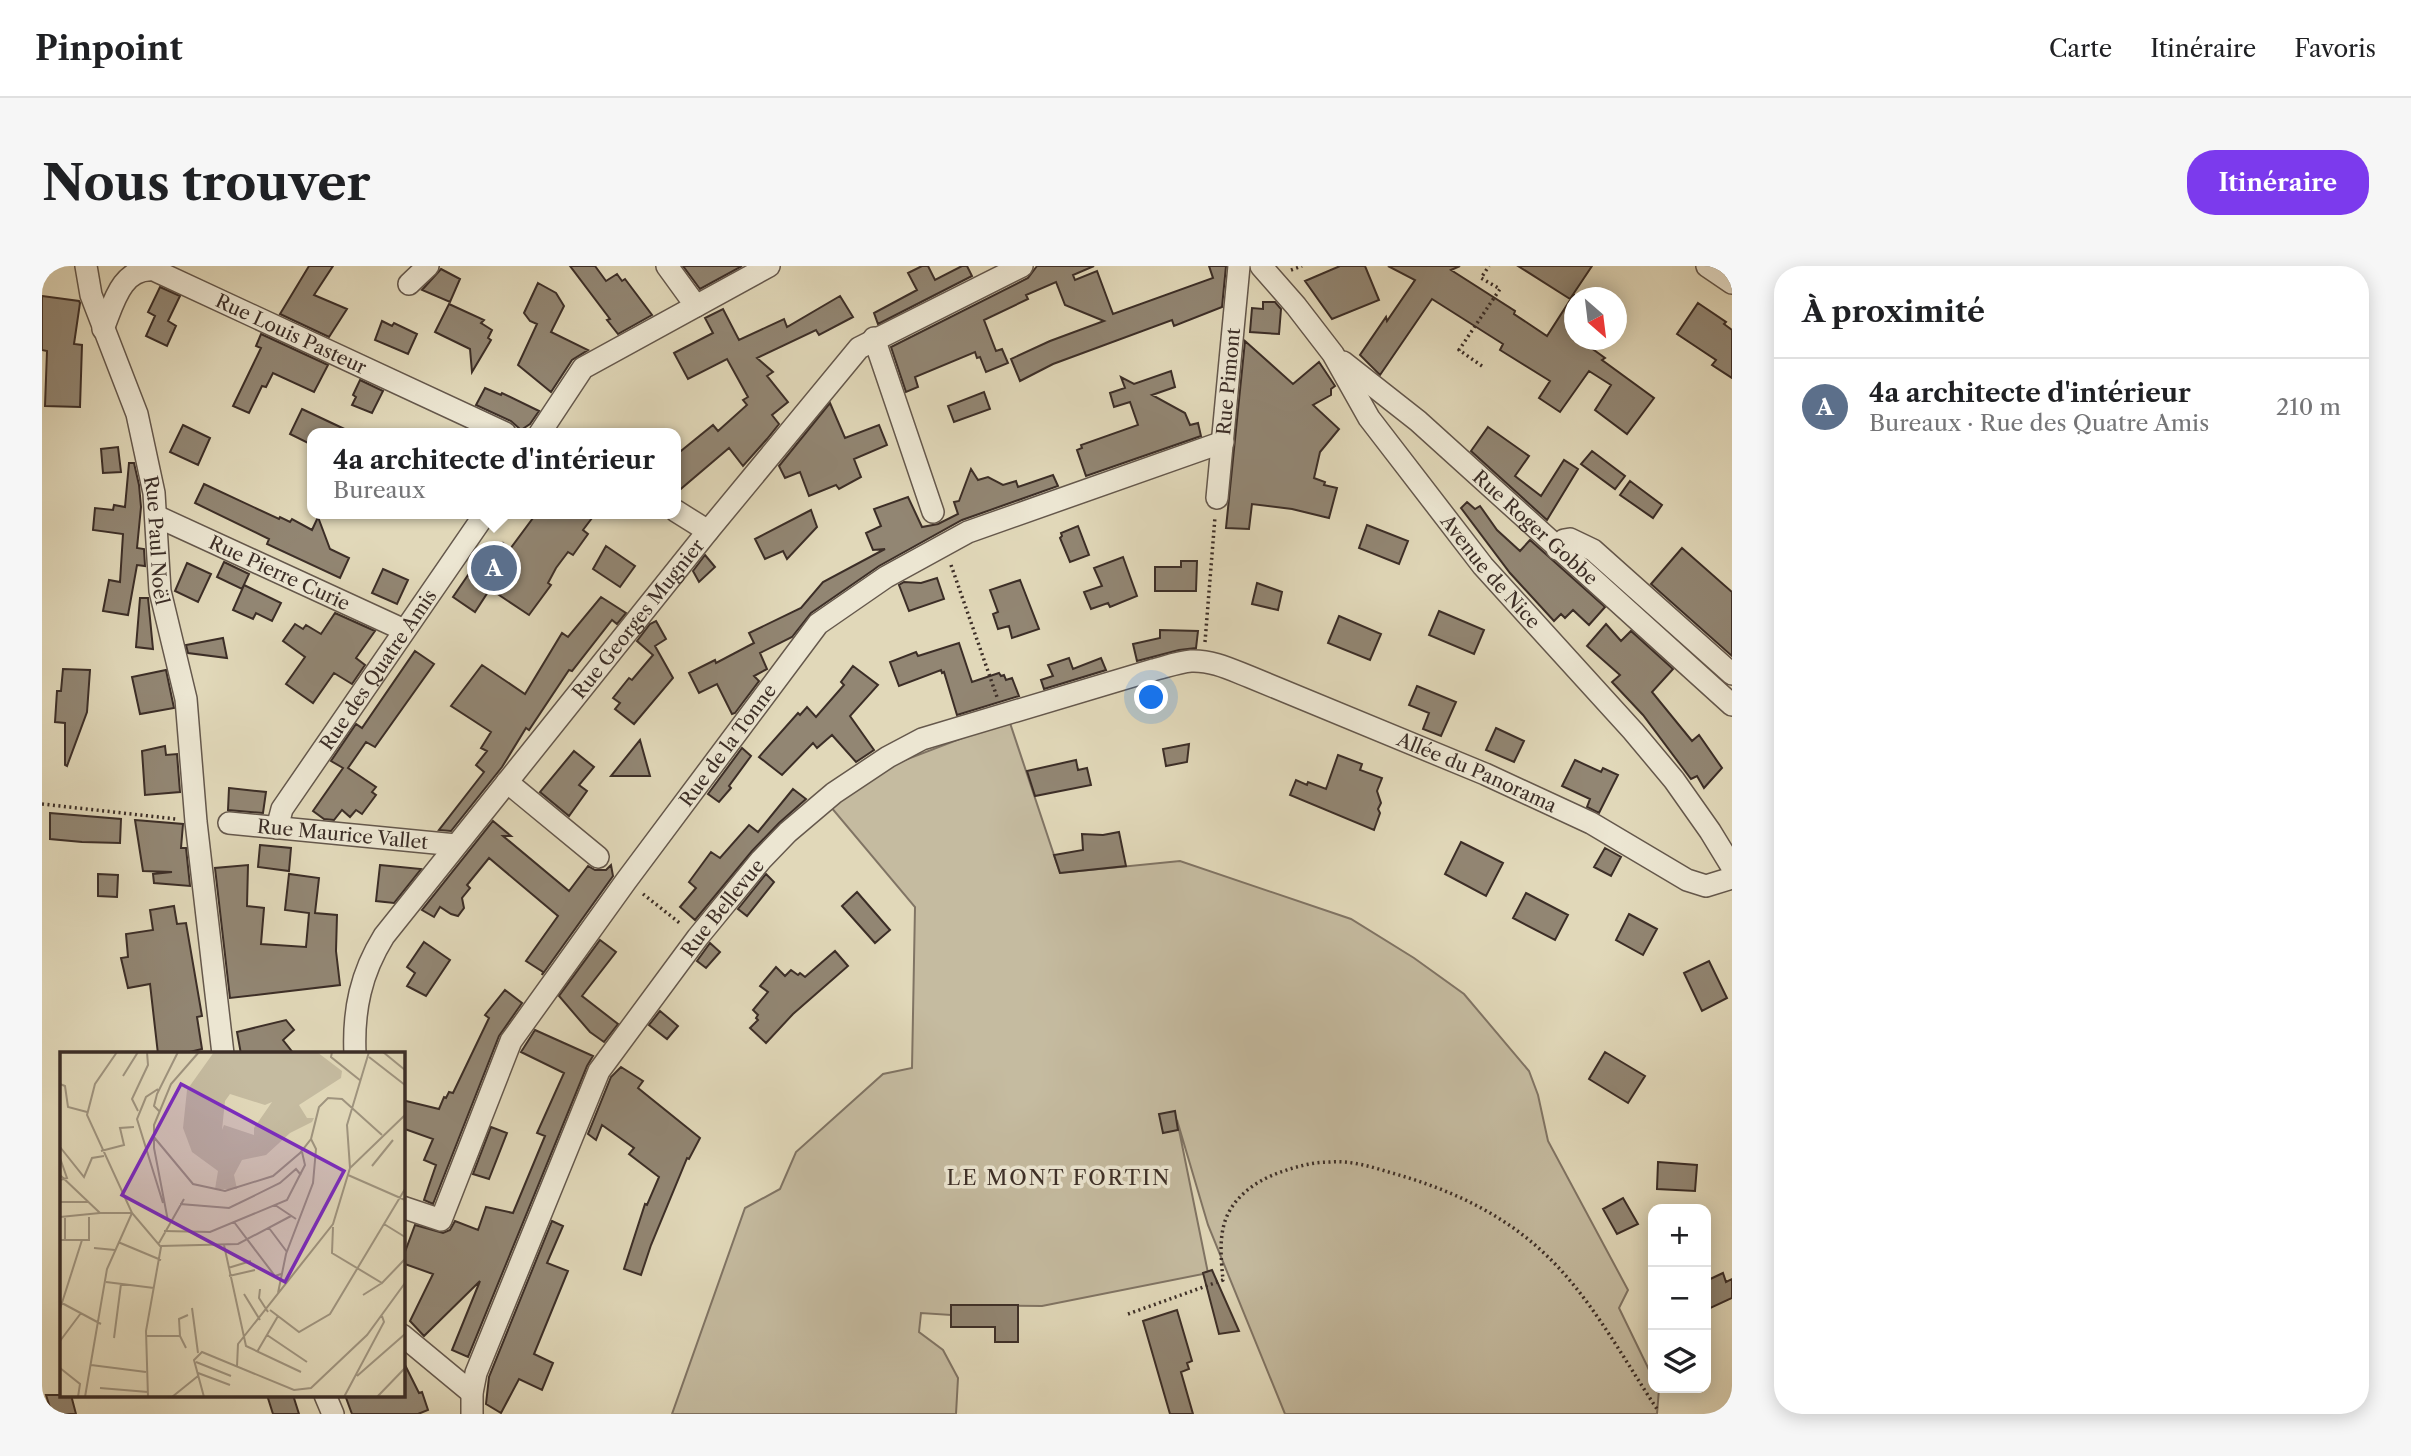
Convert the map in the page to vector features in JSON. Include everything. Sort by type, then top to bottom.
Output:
[{"type":"street","name":"Rue Paul Noël","points":[[86,266],[91,295],[137,414],[154,493],[160,591],[186,699],[190,821],[222,1052]]},
{"type":"street","points":[[409,284],[428,266]]},
{"type":"street","points":[[667,266],[696,306]]},
{"type":"street","points":[[543,428],[583,368],[769,266]]},
{"type":"street","name":"Rue Georges Mugnier","points":[[355,1052],[356,1004],[370,958],[384,936],[708,531],[859,348],[874,338],[1022,266]]},
{"type":"street","name":"Rue Pimont","points":[[1217,498],[1239,266]]},
{"type":"street","name":"Avenue de Nice","points":[[1261,266],[1333,354],[1369,418],[1483,566],[1666,770],[1732,867]]},
{"type":"street","points":[[1707,266],[1732,284]]},
{"type":"street","name":"Rue Louis Pasteur","points":[[103,329],[124,282],[138,272],[155,270],[494,428]]},
{"type":"street","points":[[874,338],[933,512]]},
{"type":"street","name":"Rue Roger Gobbe","points":[[1333,354],[1418,421],[1732,705]]},
{"type":"street","name":"Rue de la Tonne","points":[[404,1208],[441,1220],[511,1041],[626,881],[818,624],[886,577],[968,532],[1223,442]]},
{"type":"street","points":[[681,514],[708,531]]},
{"type":"street","name":"Rue Pierre Curie","points":[[156,516],[404,630]]},
{"type":"street","name":"Rue des Quatre Amis","points":[[277,828],[282,809],[482,519]]},
{"type":"street","points":[[1557,548],[1564,540],[1570,539],[1593,550],[1732,674]]},
{"type":"street","name":"Rue Bellevue","points":[[472,1403],[476,1373],[599,1071],[698,937],[761,860],[788,832],[834,793],[888,757],[922,739],[1153,670],[1191,661],[1210,663]]},
{"type":"street","name":"Allée du Panorama","points":[[1210,663],[1473,769],[1544,801],[1591,823],[1687,880],[1706,886],[1732,878]]},
{"type":"street","points":[[507,782],[598,857]]},
{"type":"street","name":"Rue Maurice Vallet","points":[[229,823],[456,845]]},
{"type":"street","points":[[404,1337],[472,1403]]},
{"type":"street","points":[[325,1396],[333,1414]]},
{"type":"path","points":[[1482,366],[1460,350],[1500,289],[1481,278],[1489,266]]},
{"type":"path","points":[[1210,663],[1217,498]]},
{"type":"path","points":[[951,565],[995,691]]},
{"type":"path","points":[[42,804],[190,821]]},
{"type":"path","points":[[638,891],[690,931]]},
{"type":"path","points":[[1128,1314],[1223,1280],[1220,1245],[1228,1212],[1246,1190],[1268,1176],[1297,1166],[1331,1161],[1367,1165],[1454,1193],[1500,1218],[1545,1254],[1578,1291],[1657,1409]]},
{"type":"shaded area","points":[[1009,720],[1060,873],[1180,861],[1351,919],[1414,958],[1464,994],[1529,1071],[1538,1095],[1548,1141],[1628,1290],[1619,1308],[1648,1368],[1648,1393],[1659,1393],[1657,1414],[1285,1414],[1208,1225],[1177,1120],[1208,1273],[1042,1306],[952,1305],[951,1315],[921,1313],[919,1332],[943,1350],[958,1378],[956,1414],[672,1414],[745,1208],[780,1189],[796,1152],[883,1074],[912,1068],[915,907],[830,806],[892,765]]},
{"type":"building","points":[[309,266],[333,266],[314,295],[347,309],[329,337],[280,314]]},
{"type":"building","points":[[570,266],[595,266],[606,281],[617,274],[622,281],[625,279],[652,315],[618,334],[607,320],[610,319]]},
{"type":"building","points":[[683,266],[742,266],[700,289]]},
{"type":"building","points":[[928,266],[935,280],[962,266],[967,266],[972,276],[878,324],[874,313],[917,290],[908,273]]},
{"type":"building","points":[[1037,266],[1094,266],[1073,275],[1075,280],[1097,271],[1113,314],[1213,278],[1209,266],[1226,266],[1222,307],[1174,326],[1172,320],[1053,364],[1020,381],[1011,359],[1104,321],[1065,305],[1056,282],[1026,295],[1028,299],[984,320],[996,351],[1002,349],[1008,363],[986,372],[975,352],[915,377],[918,387],[906,392],[891,347],[1028,278]]},
{"type":"building","points":[[1340,266],[1365,266],[1379,300],[1332,319],[1305,281]]},
{"type":"building","points":[[1388,266],[1460,266],[1451,270],[1515,311],[1514,314],[1547,336],[1564,310],[1564,350],[1594,350],[1605,358],[1602,360],[1654,398],[1627,434],[1595,410],[1611,385],[1589,371],[1560,412],[1539,398],[1550,381],[1500,350],[1503,344],[1432,299],[1380,375],[1360,355],[1415,280]]},
{"type":"building","points":[[1518,266],[1592,266],[1578,287],[1564,287],[1564,295]]},
{"type":"building","points":[[441,269],[460,279],[450,302],[422,290]]},
{"type":"building","points":[[538,283],[556,293],[564,306],[551,332],[588,350],[572,360],[551,392],[518,365],[537,324],[530,321],[524,313]]},
{"type":"building","points":[[160,287],[180,296],[168,321],[176,326],[167,346],[146,336],[155,316],[148,312]]},
{"type":"building","points":[[42,296],[80,303],[74,344],[82,345],[80,407],[45,406],[47,351],[42,350]]},
{"type":"building","points":[[840,296],[853,317],[819,335],[816,330],[757,358],[773,372],[767,376],[788,402],[772,415],[779,424],[743,466],[729,448],[681,489],[681,451],[713,425],[718,431],[747,405],[743,400],[748,397],[727,359],[688,379],[674,353],[713,333],[705,318],[723,309],[739,340],[784,319],[787,327]]},
{"type":"building","points":[[1263,302],[1275,302],[1281,309],[1279,334],[1250,332],[1252,308],[1263,309]]},
{"type":"building","points":[[1698,303],[1726,322],[1724,324],[1732,330],[1732,378],[1712,365],[1716,360],[1677,334]]},
{"type":"building","points":[[449,304],[484,320],[481,323],[492,330],[488,338],[491,340],[472,372],[470,349],[435,332]]},
{"type":"building","points":[[382,321],[392,326],[394,323],[417,334],[408,354],[375,340]]},
{"type":"building","points":[[261,334],[328,365],[314,392],[273,373],[266,387],[262,386],[249,413],[233,406],[261,348],[256,346]]},
{"type":"building","points":[[1245,341],[1293,384],[1319,362],[1335,386],[1331,389],[1331,395],[1313,405],[1339,429],[1320,452],[1314,478],[1325,482],[1324,485],[1337,488],[1329,518],[1292,509],[1252,504],[1249,529],[1226,528]]},
{"type":"building","points":[[1171,371],[1175,387],[1152,395],[1185,413],[1190,425],[1198,423],[1201,436],[1086,476],[1077,450],[1082,448],[1081,445],[1138,425],[1130,402],[1114,407],[1110,393],[1125,388],[1121,377],[1134,384]]},
{"type":"building","points":[[360,380],[383,391],[372,413],[352,405]]},
{"type":"building","points":[[485,388],[539,411],[530,424],[519,428],[511,421],[476,405]]},
{"type":"building","points":[[984,392],[990,409],[954,422],[948,406]]},
{"type":"building","points":[[830,403],[845,438],[879,425],[887,445],[854,459],[861,477],[839,489],[836,485],[809,496],[800,472],[785,478],[779,466]]},
{"type":"building","points":[[302,409],[342,428],[307,428],[307,442],[290,434]]},
{"type":"building","points":[[183,425],[210,438],[198,465],[170,452]]},
{"type":"building","points":[[1488,427],[1529,456],[1515,476],[1541,496],[1564,460],[1578,469],[1547,520],[1471,451]]},
{"type":"building","points":[[118,447],[121,472],[103,473],[101,449]]},
{"type":"building","points":[[1592,451],[1625,476],[1615,489],[1581,464]]},
{"type":"building","points":[[129,463],[134,463],[139,485],[141,507],[137,548],[144,549],[145,566],[137,565],[128,615],[103,611],[109,580],[120,582],[123,534],[93,530],[95,508],[113,510],[114,505],[125,507]]},
{"type":"building","points":[[971,469],[978,480],[988,477],[1003,485],[1016,481],[1018,487],[1053,475],[1058,486],[962,520],[879,566],[811,613],[792,637],[760,653],[767,669],[754,676],[759,681],[735,713],[732,714],[717,684],[699,693],[689,673],[715,660],[716,663],[754,643],[749,633],[801,608],[823,582],[885,549],[873,550],[866,533],[881,526],[874,509],[908,497],[922,527],[938,524],[958,514],[954,502],[959,501]]},
{"type":"building","points":[[1630,481],[1662,505],[1653,518],[1620,495]]},
{"type":"building","points":[[204,484],[279,519],[280,517],[290,522],[292,519],[312,530],[319,519],[330,549],[349,558],[340,578],[267,544],[269,539],[195,503]]},
{"type":"building","points":[[1467,502],[1475,509],[1480,506],[1497,530],[1520,551],[1530,540],[1605,607],[1589,625],[1573,610],[1565,618],[1561,614],[1554,621],[1510,573],[1461,508]]},
{"type":"building","points":[[811,510],[817,527],[787,559],[783,551],[765,559],[755,539]]},
{"type":"building","points":[[532,519],[591,519],[583,530],[588,534],[573,555],[568,552],[556,568],[548,583],[551,585],[529,615],[490,589],[475,612],[453,597],[468,575],[477,580],[503,543],[510,549]]},
{"type":"building","points":[[1367,525],[1408,541],[1399,564],[1359,548]]},
{"type":"building","points":[[1078,526],[1089,555],[1070,562],[1060,538],[1061,533]]},
{"type":"building","points":[[606,546],[635,566],[620,587],[593,569]]},
{"type":"building","points":[[1682,548],[1732,592],[1732,656],[1651,584]]},
{"type":"building","points":[[705,555],[715,567],[699,582],[693,571]]},
{"type":"building","points":[[1123,557],[1137,596],[1110,607],[1108,603],[1091,609],[1084,592],[1102,586],[1094,568]]},
{"type":"building","points":[[1181,561],[1197,561],[1196,591],[1155,591],[1155,567],[1181,567]]},
{"type":"building","points":[[224,562],[249,574],[242,589],[217,577]]},
{"type":"building","points":[[187,563],[211,574],[198,602],[175,591]]},
{"type":"building","points":[[383,569],[408,580],[397,604],[372,593]]},
{"type":"building","points":[[937,578],[944,599],[909,611],[899,585]]},
{"type":"building","points":[[1020,580],[1039,629],[1012,638],[1009,626],[998,629],[993,614],[998,612],[990,590]]},
{"type":"building","points":[[1257,583],[1282,592],[1278,610],[1252,604]]},
{"type":"building","points":[[244,585],[281,603],[272,621],[256,613],[253,619],[233,610]]},
{"type":"building","points":[[601,597],[626,613],[617,624],[612,620],[572,671],[569,670],[529,730],[526,728],[502,767],[451,831],[439,830],[484,772],[476,765],[487,751],[481,748],[491,732],[451,706],[482,665],[525,694],[562,633],[568,637]]},
{"type":"building","points":[[140,598],[148,598],[153,649],[136,647]]},
{"type":"building","points":[[1439,611],[1484,630],[1474,654],[1429,635]]},
{"type":"building","points":[[335,613],[375,631],[356,658],[365,665],[352,684],[334,673],[313,703],[286,684],[305,657],[283,641],[295,624],[303,629],[306,625],[321,634]]},
{"type":"building","points":[[1339,616],[1381,634],[1370,660],[1328,643]]},
{"type":"building","points":[[656,621],[666,639],[655,646],[673,678],[634,724],[615,709],[620,703],[613,698],[653,655],[637,641],[650,624]]},
{"type":"building","points":[[1606,624],[1621,641],[1631,631],[1673,669],[1652,692],[1692,741],[1699,735],[1722,768],[1704,788],[1697,776],[1691,779],[1643,715],[1612,682],[1620,675],[1587,646]]},
{"type":"building","points":[[1160,630],[1198,631],[1196,648],[1137,661],[1133,644],[1160,638]]},
{"type":"building","points":[[223,638],[227,658],[188,653],[186,645]]},
{"type":"building","points":[[959,643],[972,682],[999,673],[1004,675],[1006,680],[1012,678],[1019,696],[957,715],[944,672],[941,670],[899,686],[890,662],[916,652],[918,656]]},
{"type":"building","points":[[415,651],[434,664],[375,747],[366,742],[348,768],[376,787],[372,792],[376,795],[362,814],[356,810],[350,817],[342,810],[334,820],[324,819],[313,811],[343,768],[331,761],[356,724],[362,728]]},
{"type":"building","points":[[1069,658],[1073,669],[1101,658],[1106,670],[1044,689],[1041,680],[1053,676],[1048,665]]},
{"type":"building","points":[[853,666],[878,685],[850,716],[874,750],[856,762],[832,735],[817,748],[813,743],[782,775],[759,757],[798,713],[800,715],[807,707],[816,717],[844,685],[841,682]]},
{"type":"building","points":[[63,669],[90,670],[87,712],[67,766],[65,723],[55,722],[57,691],[61,691]]},
{"type":"building","points":[[166,670],[174,708],[140,714],[132,677]]},
{"type":"building","points":[[1417,686],[1456,702],[1441,736],[1423,729],[1429,713],[1409,705]]},
{"type":"building","points":[[1496,728],[1524,741],[1514,762],[1486,750]]},
{"type":"building","points":[[640,740],[650,776],[611,776]]},
{"type":"building","points":[[1189,744],[1187,762],[1166,766],[1163,749]]},
{"type":"building","points":[[165,746],[166,755],[177,754],[180,792],[145,795],[142,751]]},
{"type":"building","points":[[742,748],[751,756],[719,802],[708,794]]},
{"type":"building","points":[[574,751],[594,767],[579,785],[587,791],[569,816],[540,792]]},
{"type":"building","points":[[1338,755],[1362,764],[1360,770],[1382,778],[1377,791],[1381,803],[1378,809],[1380,813],[1374,830],[1290,795],[1296,780],[1326,789]]},
{"type":"building","points":[[1076,760],[1078,770],[1087,768],[1091,785],[1035,796],[1027,771]]},
{"type":"building","points":[[1575,760],[1601,772],[1603,768],[1618,775],[1599,813],[1587,807],[1590,799],[1562,786]]},
{"type":"building","points":[[229,788],[266,792],[263,813],[228,810]]},
{"type":"building","points":[[793,789],[806,799],[752,851],[695,920],[680,907],[696,888],[689,882],[711,852],[720,858],[749,825],[758,832]]},
{"type":"building","points":[[50,813],[121,819],[120,843],[50,839]]},
{"type":"building","points":[[135,820],[183,824],[181,848],[186,848],[190,886],[154,883],[153,874],[172,872],[143,871]]},
{"type":"building","points":[[493,821],[511,836],[503,836],[569,891],[588,866],[595,870],[606,870],[611,865],[613,876],[542,975],[543,972],[526,961],[558,916],[489,858],[467,885],[470,888],[462,898],[464,908],[458,916],[440,907],[434,917],[422,910]]},
{"type":"building","points":[[1119,832],[1126,866],[1060,873],[1054,855],[1083,850],[1082,834],[1103,835]]},
{"type":"building","points":[[1461,842],[1503,863],[1486,896],[1445,874]]},
{"type":"building","points":[[260,845],[291,848],[289,871],[258,867]]},
{"type":"building","points":[[1605,848],[1621,857],[1611,876],[1594,867]]},
{"type":"building","points":[[248,865],[247,906],[264,908],[261,944],[306,947],[309,913],[285,910],[289,874],[319,878],[315,913],[337,915],[336,951],[340,985],[230,998],[215,868]]},
{"type":"building","points":[[380,865],[421,869],[394,903],[376,901]]},
{"type":"building","points":[[98,874],[118,875],[117,897],[98,896]]},
{"type":"building","points":[[766,874],[774,882],[747,916],[738,909]]},
{"type":"building","points":[[857,892],[890,930],[875,943],[842,906]]},
{"type":"building","points":[[1526,893],[1568,915],[1555,940],[1513,918]]},
{"type":"building","points":[[174,906],[177,924],[186,923],[202,1016],[197,1017],[202,1049],[189,1052],[158,1052],[150,984],[128,988],[121,958],[128,957],[126,934],[153,930],[150,910]]},
{"type":"building","points":[[1629,914],[1657,929],[1643,955],[1616,940]]},
{"type":"building","points":[[600,940],[616,952],[582,996],[618,1024],[604,1042],[590,1032],[559,996]]},
{"type":"building","points":[[424,942],[450,960],[426,996],[407,986],[415,973],[407,967]]},
{"type":"building","points":[[710,943],[720,952],[706,968],[697,961]]},
{"type":"building","points":[[835,951],[848,966],[793,1014],[766,1043],[750,1028],[758,1020],[758,1015],[753,1010],[768,992],[760,986],[776,967],[785,976],[791,970],[805,977]]},
{"type":"building","points":[[1709,961],[1727,998],[1702,1011],[1684,973]]},
{"type":"building","points":[[505,990],[522,1003],[499,1036],[433,1204],[424,1200],[436,1165],[424,1160],[433,1139],[404,1129],[404,1100],[439,1109],[444,1097],[446,1098],[449,1092],[453,1093],[489,1018],[485,1015]]},
{"type":"building","points":[[660,1011],[678,1026],[667,1039],[649,1025]]},
{"type":"building","points":[[286,1020],[294,1030],[283,1040],[292,1052],[241,1052],[237,1032]]},
{"type":"building","points":[[535,1030],[593,1056],[468,1357],[452,1350],[480,1281],[424,1336],[410,1321],[433,1274],[404,1264],[404,1255],[415,1225],[443,1233],[450,1230],[455,1221],[478,1230],[486,1207],[513,1213],[545,1136],[537,1133],[564,1073],[521,1052]]},
{"type":"building","points":[[1605,1052],[1645,1076],[1628,1103],[1589,1079]]},
{"type":"building","points":[[621,1067],[643,1081],[638,1088],[700,1138],[689,1159],[687,1158],[641,1275],[624,1269],[645,1204],[647,1205],[659,1177],[629,1154],[634,1148],[602,1125],[596,1140],[588,1134],[611,1077]]},
{"type":"building","points":[[1175,1111],[1178,1130],[1163,1133],[1159,1114]]},
{"type":"building","points":[[491,1127],[507,1133],[489,1179],[473,1174]]},
{"type":"building","points":[[1658,1162],[1697,1165],[1695,1191],[1657,1189]]},
{"type":"building","points":[[1623,1198],[1638,1224],[1617,1234],[1603,1209]]},
{"type":"building","points":[[552,1221],[563,1226],[547,1263],[568,1271],[534,1354],[553,1363],[542,1390],[519,1379],[501,1413],[486,1404],[489,1377]]},
{"type":"building","points":[[1212,1270],[1239,1331],[1219,1334],[1203,1273]]},
{"type":"building","points":[[1723,1273],[1726,1282],[1732,1279],[1732,1298],[1711,1308],[1711,1279]]},
{"type":"building","points":[[951,1305],[1018,1305],[1018,1342],[995,1342],[995,1327],[951,1327]]},
{"type":"building","points":[[1177,1310],[1192,1361],[1187,1363],[1189,1369],[1181,1372],[1193,1414],[1170,1414],[1143,1321]]},
{"type":"building","points":[[404,1363],[419,1393],[422,1392],[428,1410],[418,1414],[352,1414],[345,1396],[404,1396]]},
{"type":"building","points":[[46,1395],[71,1396],[76,1414],[52,1414]]},
{"type":"building","points":[[267,1396],[293,1396],[299,1414],[273,1414]]},
{"type":"place","name":"4a architecte d'intérieur","points":[[494,568]]},
{"type":"district","name":"LE MONT FORTIN","points":[[1059,1178]]}]
